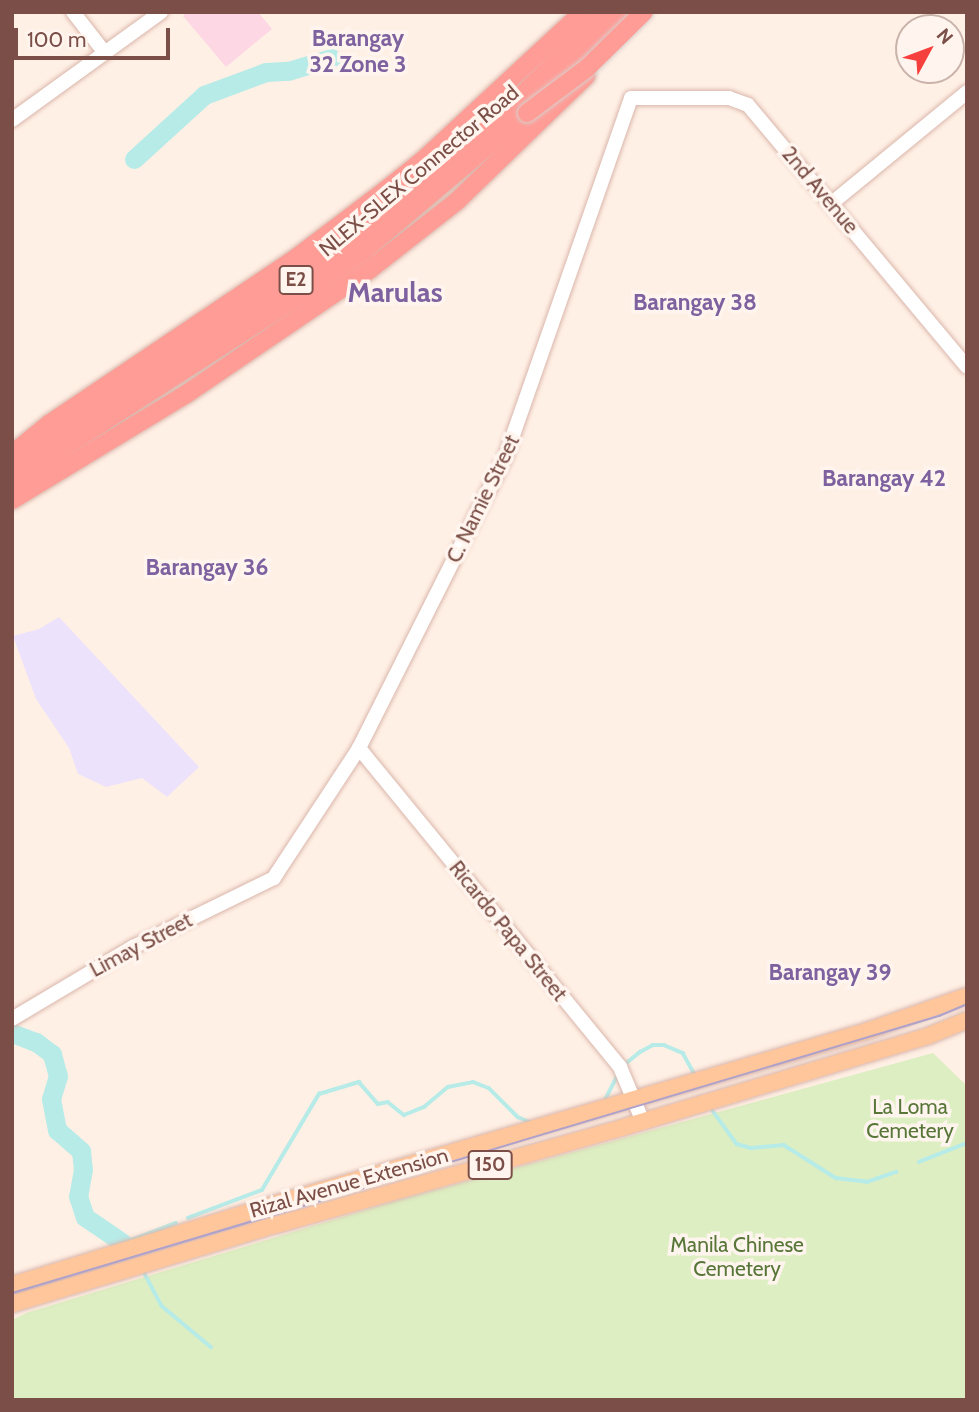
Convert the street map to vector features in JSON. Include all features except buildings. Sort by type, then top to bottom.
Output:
[{"type":"highway","points":[[12,454],[48,424],[296,258],[422,161],[583,12]]},
{"type":"highway","points":[[556,64],[595,12]]},
{"type":"highway","name":"NLEX-SLEX Connector Road","points":[[12,464],[217,332],[350,241],[443,168],[556,64],[606,12]]},
{"type":"highway","name":"NLEX-SLEX Connector Road","points":[[12,481],[332,274],[444,185],[527,113],[626,12]]},
{"type":"highway","points":[[527,113],[587,68],[643,12]]},
{"type":"highway","points":[[12,500],[282,331],[457,201],[576,86],[643,12]]},
{"type":"main road","name":"Rizal Avenue Extension","points":[[12,1285],[867,1031],[967,996]]},
{"type":"main road","name":"Rizal Avenue Extension","points":[[12,1304],[275,1225],[643,1122],[928,1036],[967,1020]]},
{"type":"street","points":[[74,12],[105,53]]},
{"type":"street","points":[[12,120],[161,12]]},
{"type":"street","points":[[832,203],[967,92]]},
{"type":"street","name":"2nd Avenue","points":[[631,98],[741,100],[832,203],[967,367]]},
{"type":"street","name":"C. Namie Street","points":[[275,875],[359,748],[505,458],[631,98]]},
{"type":"street","name":"Ricardo Papa Street","points":[[359,748],[620,1067],[643,1122]]},
{"type":"street","name":"Limay Street","points":[[12,1019],[133,947],[275,875]]},
{"type":"shaded area","points":[[187,12],[258,12],[272,29],[226,67],[183,16]]},
{"type":"shaded area","points":[[59,617],[199,767],[167,797],[142,778],[106,787],[78,774],[69,748],[36,699],[13,636],[39,629]]},
{"type":"green space","name":"Manila Chinese Cemetery","points":[[933,1053],[967,1086],[967,1400],[12,1400],[12,1320],[26,1313],[398,1200]]},
{"type":"waterway","points":[[134,159],[204,95],[266,72],[288,71],[331,58]]},
{"type":"waterway","points":[[12,1033],[36,1042],[52,1054],[58,1076],[51,1099],[57,1130],[81,1151],[83,1169],[78,1196],[85,1217],[123,1243]]},
{"type":"waterway","points":[[624,1065],[653,1045],[664,1045],[683,1053],[695,1075]]},
{"type":"waterway","points":[[605,1100],[618,1074]]},
{"type":"waterway","points":[[188,1218],[262,1190],[319,1094],[359,1082],[378,1104],[388,1102],[404,1115],[424,1107],[448,1087],[473,1082],[489,1088],[518,1117],[530,1122]]},
{"type":"waterway","points":[[713,1111],[737,1144],[751,1148],[784,1145],[836,1178],[867,1182],[896,1172]]},
{"type":"waterway","points":[[919,1162],[967,1143]]},
{"type":"waterway","points":[[129,1241],[176,1223]]},
{"type":"waterway","points":[[145,1274],[162,1306],[211,1347]]},
{"type":"tram line","points":[[12,1293],[939,1016],[967,1004]]},
{"type":"district","name":"Barangay 32 Zone 3","points":[[358,51]]},
{"type":"district","name":"Marulas","points":[[395,292]]},
{"type":"district","name":"Barangay 38","points":[[695,302]]},
{"type":"district","name":"Barangay 42","points":[[884,478]]},
{"type":"district","name":"Barangay 36","points":[[207,567]]},
{"type":"district","name":"Barangay 39","points":[[830,972]]},
{"type":"park label","name":"La Loma Cemetery","points":[[910,1119]]}]
